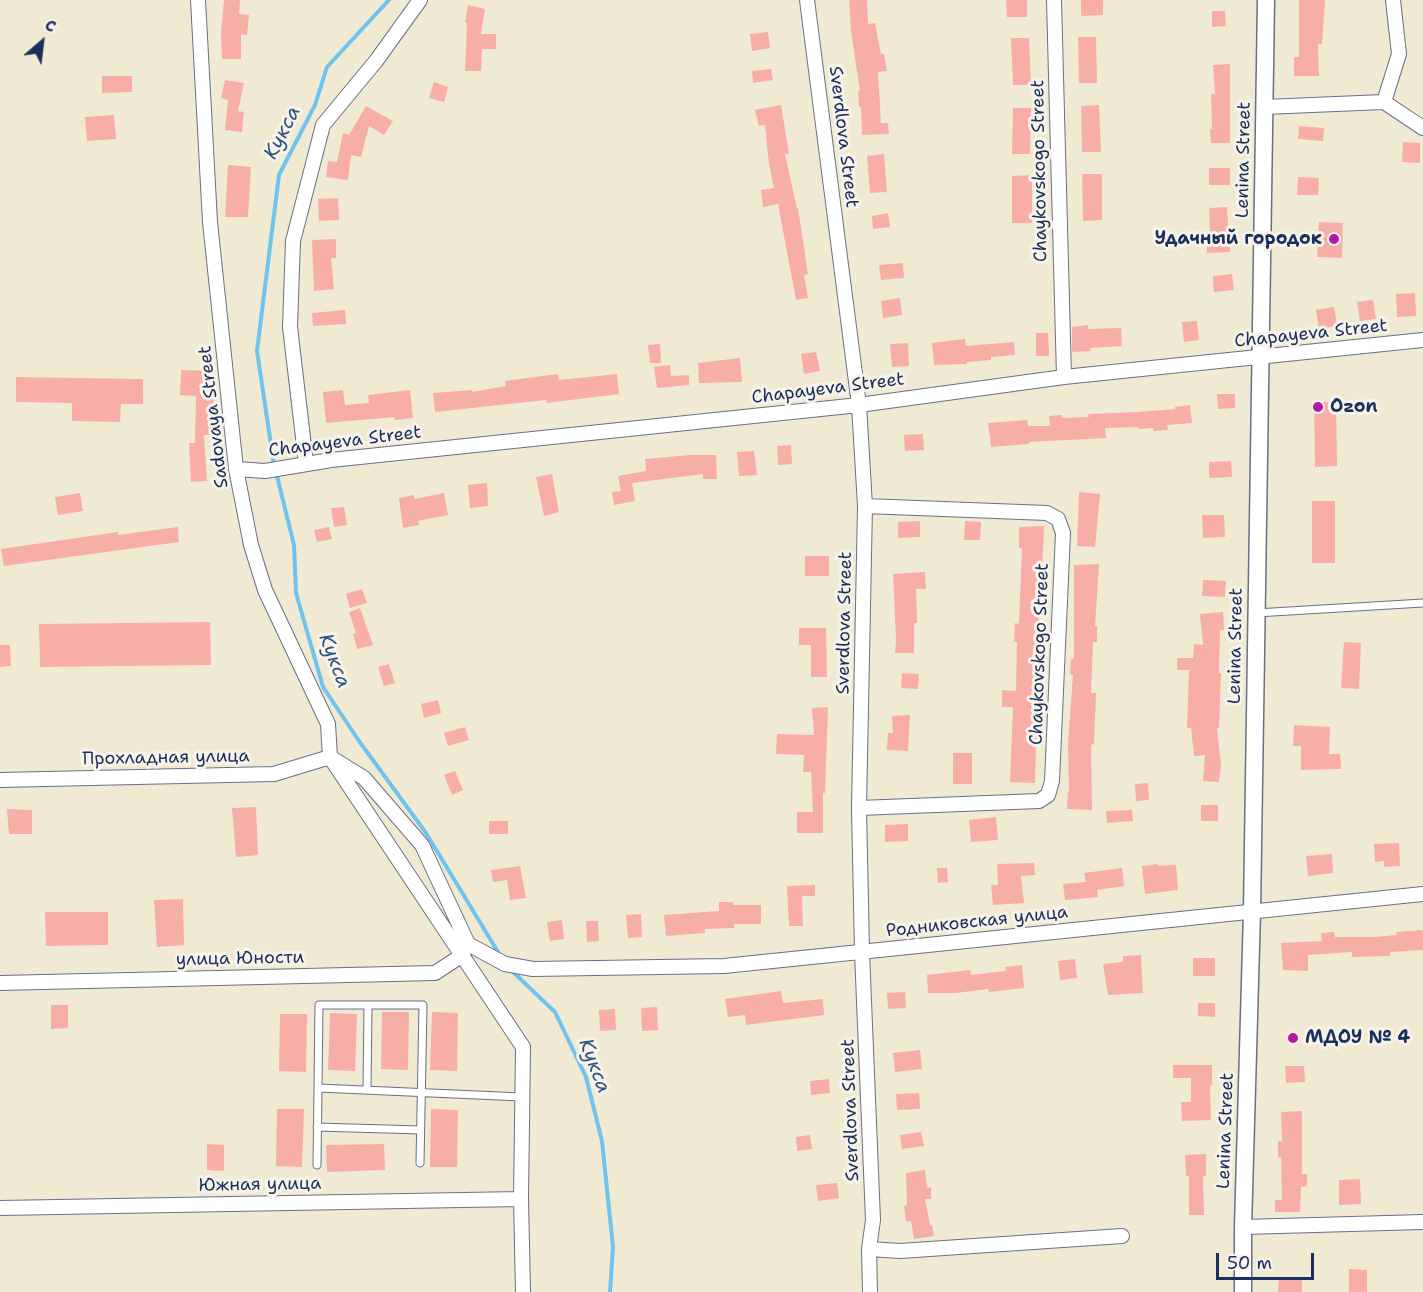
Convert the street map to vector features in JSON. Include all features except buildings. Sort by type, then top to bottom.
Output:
[{"type":"street","name":"Sadovaya Street","points":[[198,0],[210,222],[236,469],[251,545],[265,591],[328,724],[330,757]]},
{"type":"street","points":[[306,464],[290,327],[293,242],[323,125],[376,61],[420,0]]},
{"type":"street","name":"Sverdlova Street","points":[[807,0],[859,405],[865,506],[860,808],[862,952],[873,1220],[869,1250],[870,1292]]},
{"type":"street","name":"Chaykovskogo Street","points":[[1054,0],[1064,377]]},
{"type":"street","name":"Lenina Street","points":[[1243,1292],[1252,911],[1266,0]]},
{"type":"street","points":[[1384,102],[1399,54],[1393,0]]},
{"type":"street","points":[[1264,106],[1384,102],[1423,129]]},
{"type":"street","name":"Chapayeva Street","points":[[236,469],[265,471],[306,464],[859,405],[1064,377],[1423,340]]},
{"type":"street","name":"Chaykovskogo Street","points":[[860,808],[1039,801],[1048,795],[1052,781],[1063,533],[1058,519],[1047,513],[865,506]]},
{"type":"street","points":[[330,757],[364,778],[422,845],[468,944]]},
{"type":"street","points":[[330,757],[523,1047],[521,1199],[523,1292]]},
{"type":"street","name":"Прохладная улица","points":[[0,780],[274,774],[330,757]]},
{"type":"street","name":"Родниковская улица","points":[[468,944],[505,964],[533,969],[724,966],[1423,894]]},
{"type":"street","name":"улица Юности","points":[[0,983],[435,973],[461,956],[468,944]]},
{"type":"street","name":"Южная улица","points":[[0,1208],[521,1199]]},
{"type":"street","points":[[1243,1227],[1423,1222]]},
{"type":"street","points":[[869,1250],[900,1251],[1122,1236]]},
{"type":"lane","points":[[1256,613],[1423,603]]},
{"type":"lane","points":[[317,1165],[319,1005],[423,1005],[420,1163]]},
{"type":"lane","points":[[367,1090],[368,1005]]},
{"type":"lane","points":[[318,1088],[522,1097]]},
{"type":"lane","points":[[317,1127],[420,1130]]},
{"type":"waterway","name":"Кукса","points":[[274,465],[257,351],[279,175],[315,105],[327,67],[389,0]]},
{"type":"waterway","name":"Кукса","points":[[276,472],[294,545],[296,593],[323,687],[426,833],[501,957]]},
{"type":"waterway","name":"Кукса","points":[[511,970],[555,1012],[586,1077],[602,1141],[613,1247],[610,1292]]},
{"type":"place","name":"Удачный городок","points":[[1334,239]]},
{"type":"place","name":"Ozon","points":[[1318,407]]},
{"type":"place","name":"МДОУ № 4","points":[[1293,1038]]}]
